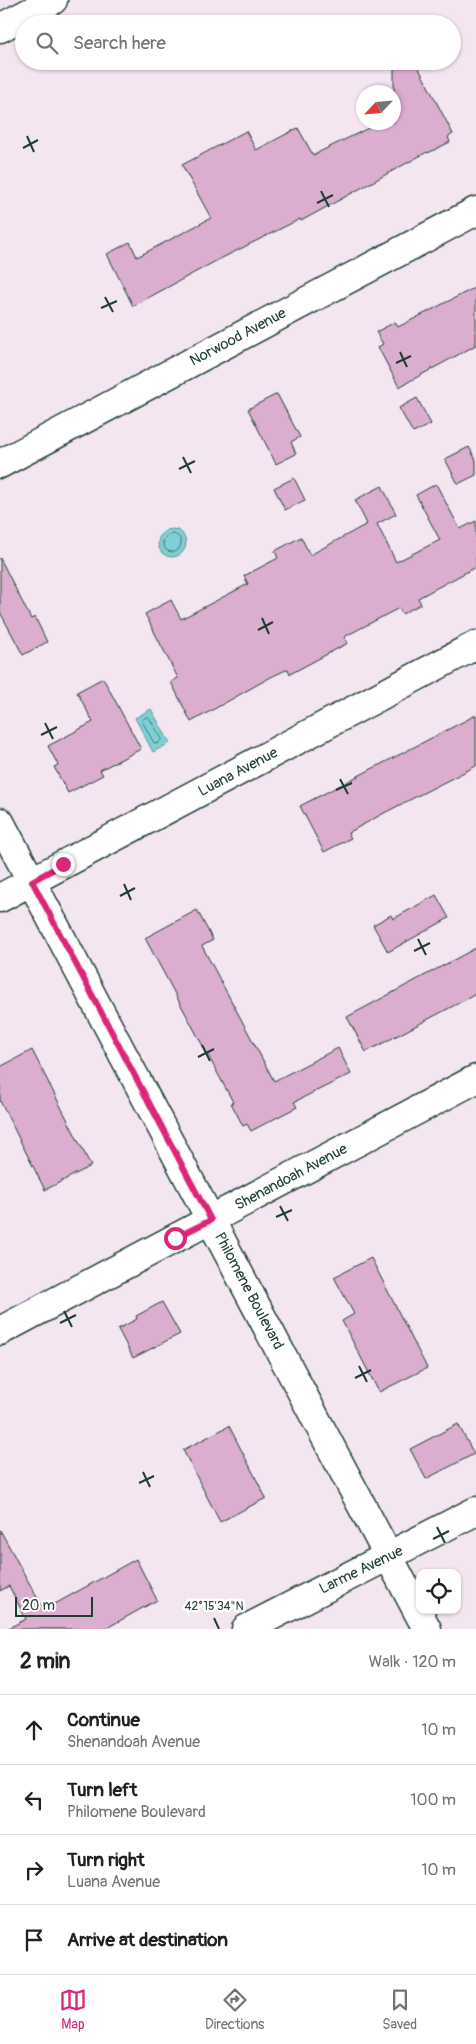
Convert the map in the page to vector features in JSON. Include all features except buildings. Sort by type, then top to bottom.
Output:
[{"type":"street","points":[[25,15],[53,0]]},
{"type":"street","points":[[0,28],[15,20]]},
{"type":"street","name":"Norwood Avenue","points":[[0,464],[476,211]]},
{"type":"street","name":"Luana Avenue","points":[[0,898],[476,645]]},
{"type":"street","name":"Philomene Boulevard","points":[[0,822],[427,1629]]},
{"type":"street","name":"Shenandoah Avenue","points":[[0,1331],[476,1078]]},
{"type":"street","name":"Larme Avenue","points":[[246,1629],[476,1511]]},
{"type":"water","points":[[172,529],[182,533],[186,543],[182,553],[172,557],[162,553],[158,543],[162,533]]},
{"type":"water","points":[[151,709],[170,743],[153,752],[135,718]]},
{"type":"route","points":[[63,864],[32,881],[211,1220],[175,1238]]}]
